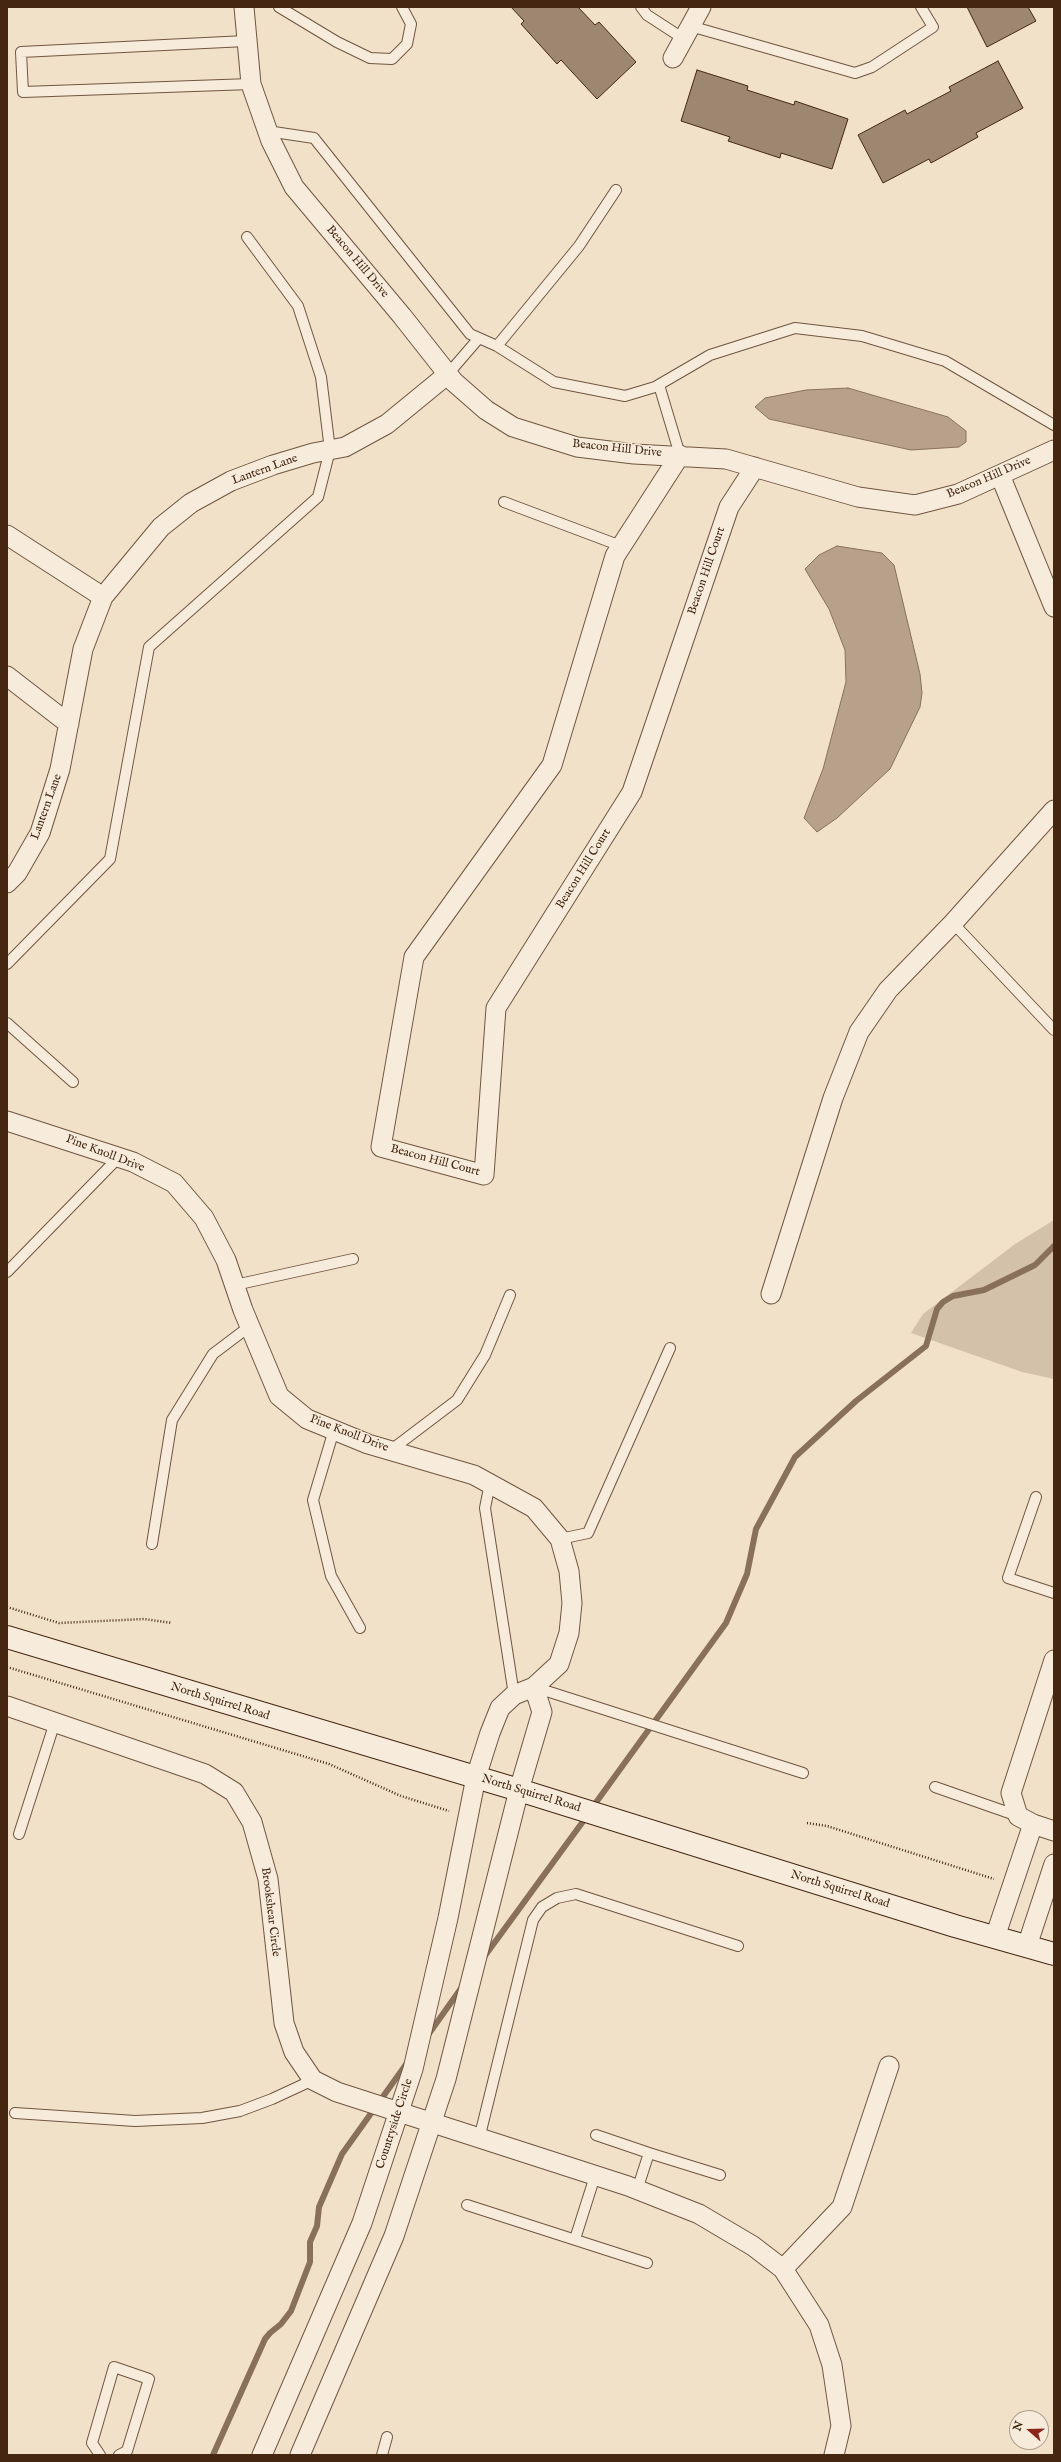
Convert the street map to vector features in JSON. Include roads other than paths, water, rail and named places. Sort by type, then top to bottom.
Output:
[{"type":"street","name":"Beacon Hill Drive","points":[[244,7],[251,84],[267,131],[294,187],[448,374],[486,410],[513,427],[577,448],[634,454],[680,455],[726,459],[858,497],[915,505],[958,494],[1054,450]]},
{"type":"street","points":[[673,58],[701,7]]},
{"type":"street","name":"Lantern Lane","points":[[7,883],[17,873],[40,833],[60,769],[83,649],[103,597],[161,527],[191,503],[231,481],[266,468],[346,447],[387,424],[448,374]]},
{"type":"street","name":"Beacon Hill Court","points":[[680,455],[615,556],[552,765],[414,957],[381,1147],[484,1175],[496,1008],[632,792],[729,507],[755,467]]},
{"type":"street","points":[[1000,475],[1054,608]]},
{"type":"street","points":[[7,535],[103,597]]},
{"type":"street","points":[[7,678],[69,724]]},
{"type":"street","points":[[771,1294],[833,1098],[859,1032],[888,990],[953,923],[1054,810]]},
{"type":"street","name":"Pine Knoll Drive","points":[[7,1121],[118,1157],[174,1183],[204,1218],[226,1260],[250,1326],[279,1396],[307,1419],[368,1444],[474,1475],[534,1508],[560,1539],[569,1571],[572,1603],[569,1633],[559,1664],[534,1687],[514,1695],[500,1708],[494,1720],[476,1777]]},
{"type":"street","name":"North Squirrel Road","points":[[7,1637],[519,1790],[1054,1954]]},
{"type":"street","points":[[1054,1660],[1011,1793],[1026,1820],[1054,1831]]},
{"type":"street","points":[[519,1790],[542,1712],[534,1687]]},
{"type":"street","name":"Brookshear Circle","points":[[7,1706],[205,1774],[234,1792],[252,1822],[268,1879],[284,2023],[294,2052],[313,2080]]},
{"type":"street","name":"Countryside Circle","points":[[300,2455],[394,2236],[415,2118],[415,2062],[476,1777]]},
{"type":"street","name":"Countryside Circle","points":[[262,2455],[362,2223],[415,2118],[446,2079],[519,1790]]},
{"type":"street","points":[[996,1937],[1026,1820]]},
{"type":"street","points":[[1027,1946],[1054,1864]]},
{"type":"street","points":[[783,2269],[842,2206],[889,2066]]},
{"type":"street","points":[[313,2080],[338,2092],[637,2190],[699,2214],[753,2246],[783,2269],[819,2325],[832,2365],[841,2426],[834,2455]]},
{"type":"lane","points":[[279,7],[337,42],[370,58],[392,59],[407,44],[411,24],[402,7]]},
{"type":"lane","points":[[641,7],[647,15],[687,32],[855,73],[872,67],[933,27],[921,7]]},
{"type":"lane","points":[[246,41],[21,52],[23,92],[251,84]]},
{"type":"lane","points":[[267,131],[314,138],[470,334],[497,346],[554,382],[625,396],[659,385],[710,355],[794,328],[862,336],[945,361],[1054,425]]},
{"type":"lane","points":[[497,346],[579,246],[616,190]]},
{"type":"lane","points":[[7,964],[110,859],[149,647],[318,497],[330,450],[322,377],[298,306],[247,237]]},
{"type":"lane","points":[[448,374],[479,338]]},
{"type":"lane","points":[[659,385],[680,455]]},
{"type":"lane","points":[[504,502],[621,546]]},
{"type":"lane","points":[[953,923],[1054,1030]]},
{"type":"lane","points":[[7,1023],[73,1082]]},
{"type":"lane","points":[[7,1272],[118,1157]]},
{"type":"lane","points":[[235,1285],[353,1260]]},
{"type":"lane","points":[[391,1450],[457,1400],[485,1355],[510,1295]]},
{"type":"lane","points":[[152,1544],[172,1420],[213,1354],[250,1326]]},
{"type":"lane","points":[[560,1539],[588,1533],[670,1348]]},
{"type":"lane","points":[[334,1430],[313,1500],[331,1576],[360,1628]]},
{"type":"lane","points":[[490,1483],[485,1508],[514,1695]]},
{"type":"lane","points":[[1036,1497],[1008,1578],[1054,1593]]},
{"type":"lane","points":[[534,1687],[803,1773]]},
{"type":"lane","points":[[19,1834],[55,1722]]},
{"type":"lane","points":[[935,1787],[1026,1820]]},
{"type":"lane","points":[[479,2138],[534,1920],[542,1907],[557,1898],[576,1894],[738,1946]]},
{"type":"lane","points":[[15,2113],[136,2120],[202,2118],[240,2111],[272,2099],[313,2080]]},
{"type":"lane","points":[[596,2135],[720,2175]]},
{"type":"lane","points":[[637,2190],[649,2153]]},
{"type":"lane","points":[[575,2239],[595,2176]]},
{"type":"lane","points":[[467,2205],[647,2263]]},
{"type":"lane","points":[[100,2455],[92,2443],[114,2367],[149,2379],[127,2452],[119,2455]]},
{"type":"lane","points":[[382,2455],[387,2437]]},
{"type":"waterway","points":[[592,1808],[726,1623],[747,1574],[756,1529],[795,1457],[856,1401],[926,1346],[937,1309],[943,1302],[953,1296],[984,1290],[1035,1265],[1054,1246]]},
{"type":"waterway","points":[[484,1957],[587,1816]]},
{"type":"waterway","points":[[428,2035],[462,1987]]},
{"type":"waterway","points":[[213,2455],[265,2339],[281,2324],[291,2311],[310,2262],[310,2242],[317,2226],[319,2207],[342,2154],[407,2063]]}]
